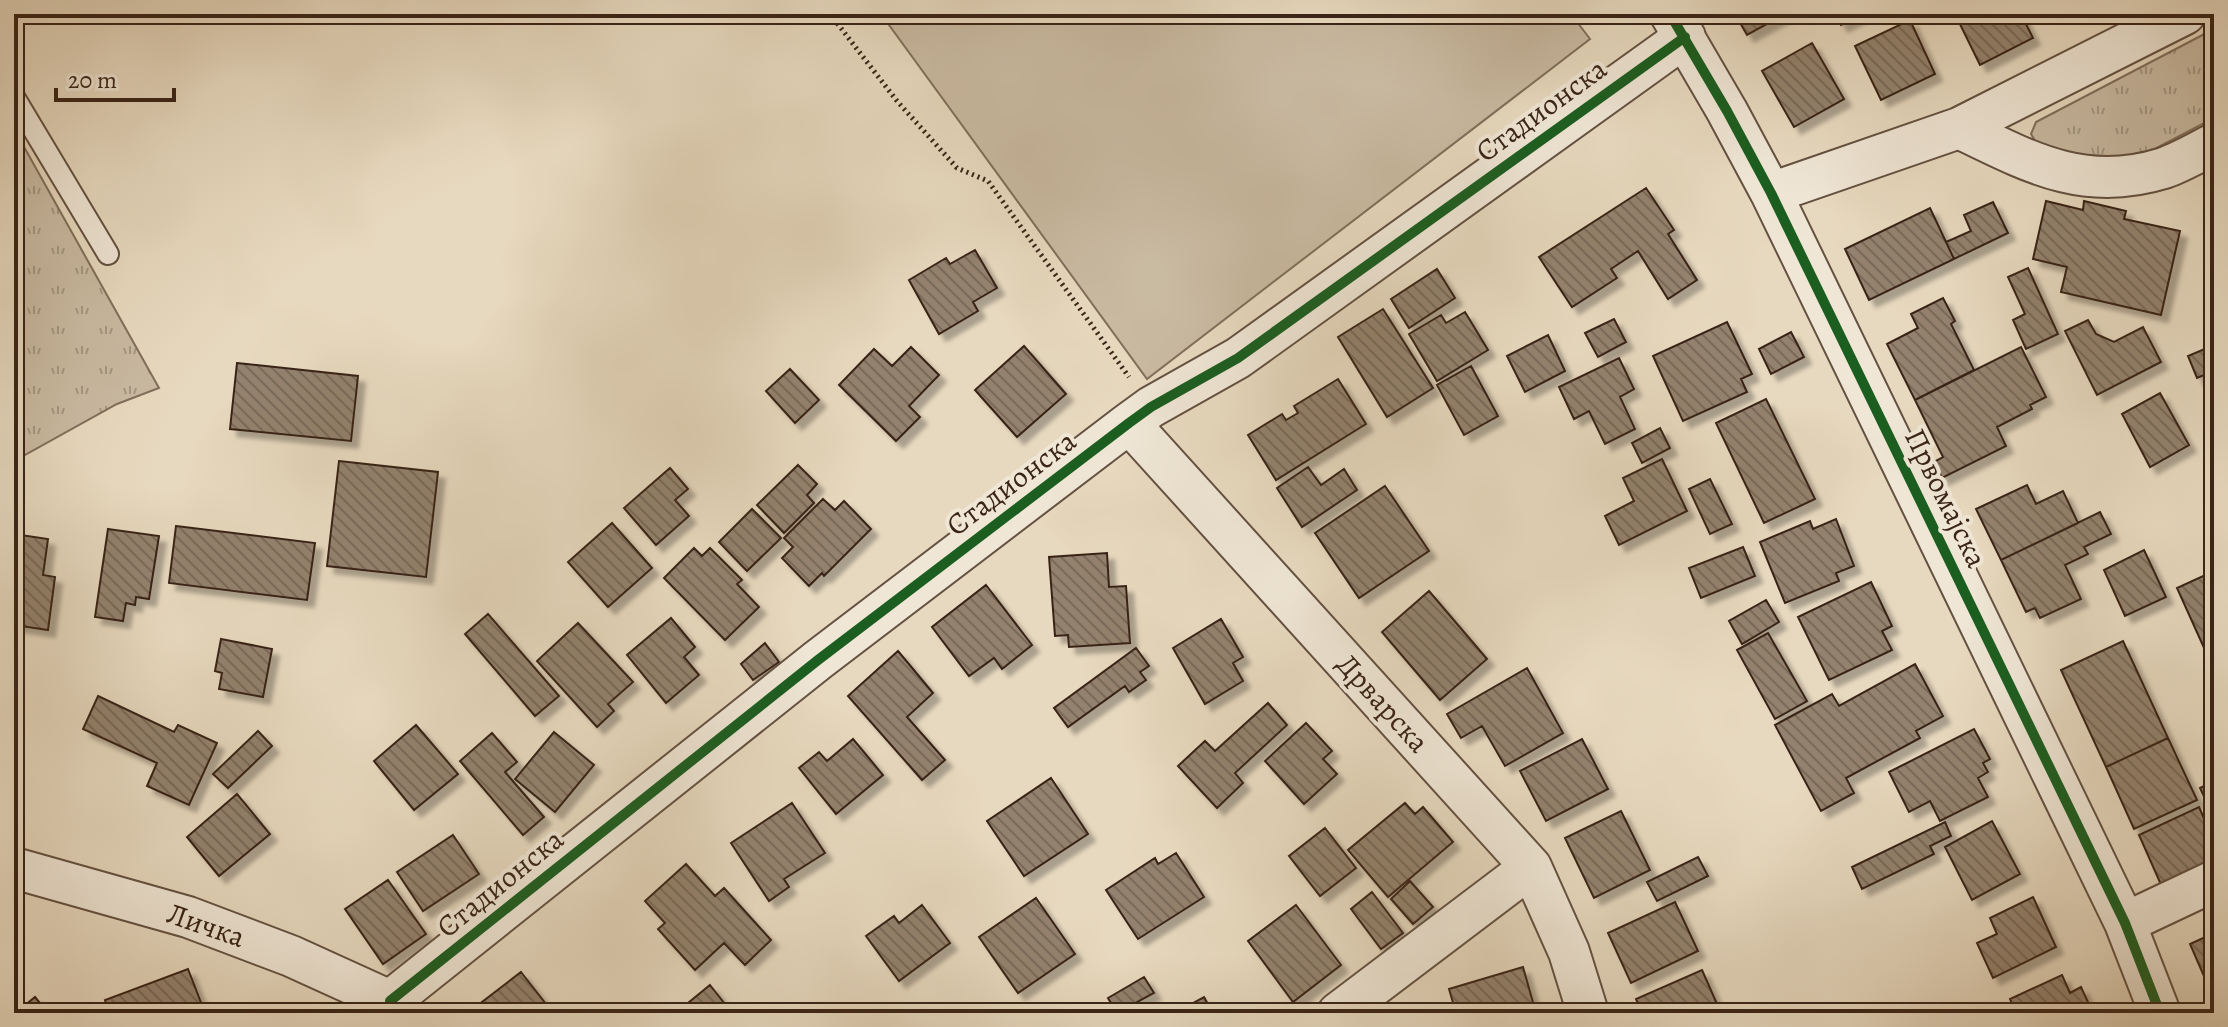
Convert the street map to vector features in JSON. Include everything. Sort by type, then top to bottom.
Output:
[{"type":"street","points":[[1771,193],[1959,128],[2185,14]]},
{"type":"street","name":"Стадионска","points":[[396,1007],[818,660],[1140,415],[1238,358],[1677,26]]},
{"type":"street","name":"Првомајска","points":[[1677,26],[1771,193],[2125,923],[2160,1013]]},
{"type":"street","points":[[1959,128],[2039,165],[2082,176],[2126,177],[2166,167],[2214,144]]},
{"type":"street","name":"Дрварска","points":[[1140,415],[1531,867],[1569,952],[1588,1013]]},
{"type":"street","points":[[1338,1013],[1531,867]]},
{"type":"street","name":"Личка","points":[[14,868],[188,917],[291,956],[396,1007]]},
{"type":"street","points":[[2125,923],[2214,881]]},
{"type":"lane","points":[[14,97],[108,254]]},
{"type":"path","points":[[830,14],[897,101],[957,168],[988,181],[1140,415]]},
{"type":"green space","points":[[881,14],[1571,14],[1590,39],[1147,379]]},
{"type":"green space","points":[[2214,29],[2214,118],[2147,153],[2103,163],[2038,146],[2031,134],[2036,122]]},
{"type":"green space","points":[[14,129],[159,388],[117,404],[14,461]]},
{"type":"building","points":[[1735,14],[1785,14],[1747,35]]},
{"type":"building","points":[[1835,14],[1862,14],[1841,25]]},
{"type":"building","points":[[1955,14],[2021,14],[2033,38],[1980,65]]},
{"type":"building","points":[[1910,20],[1935,74],[1881,100],[1855,46]]},
{"type":"building","points":[[1812,43],[1844,99],[1794,127],[1762,71]]},
{"type":"building","points":[[1646,188],[1674,230],[1668,234],[1697,280],[1668,299],[1638,251],[1611,269],[1617,278],[1572,307],[1539,257]]},
{"type":"building","points":[[2046,201],[2083,210],[2084,201],[2126,211],[2124,219],[2180,231],[2161,315],[2061,292],[2067,267],[2033,259]]},
{"type":"building","points":[[1993,202],[2008,233],[1954,259],[1946,242],[1971,231],[1964,215]]},
{"type":"building","points":[[1930,208],[1954,259],[1869,300],[1845,249]]},
{"type":"building","points":[[975,250],[997,288],[973,302],[978,311],[939,334],[909,280],[946,258],[950,264]]},
{"type":"building","points":[[2028,268],[2058,334],[2026,349],[2013,320],[2025,314],[2008,277]]},
{"type":"building","points":[[1437,269],[1455,298],[1409,328],[1391,299]]},
{"type":"building","points":[[1943,298],[1955,321],[1951,324],[1974,370],[1915,400],[1887,344],[1918,328],[1911,314]]},
{"type":"building","points":[[1383,309],[1433,388],[1387,417],[1338,337]]},
{"type":"building","points":[[1465,312],[1488,350],[1437,381],[1409,334],[1441,315],[1446,323]]},
{"type":"building","points":[[1614,319],[1626,342],[1598,357],[1585,333]]},
{"type":"building","points":[[2088,320],[2096,334],[2114,342],[2143,327],[2161,362],[2097,395],[2065,331]]},
{"type":"building","points":[[1727,322],[1752,374],[1741,379],[1747,392],[1683,421],[1653,356]]},
{"type":"building","points":[[1791,332],[1804,357],[1771,374],[1759,349]]},
{"type":"building","points":[[1548,335],[1565,371],[1525,392],[1507,356]]},
{"type":"building","points":[[2214,345],[2214,371],[2197,378],[2188,356]]},
{"type":"building","points":[[1024,346],[1066,394],[1017,437],[975,390]]},
{"type":"building","points":[[911,347],[939,375],[909,406],[920,417],[896,441],[839,385],[874,349],[892,366]]},
{"type":"building","points":[[2021,347],[2046,397],[2030,405],[2032,409],[1997,427],[2006,446],[1942,478],[1934,462],[1943,457],[1915,400]]},
{"type":"building","points":[[1619,358],[1634,389],[1620,397],[1635,429],[1605,444],[1589,411],[1574,419],[1559,387]]},
{"type":"building","points":[[237,363],[358,376],[351,441],[230,429]]},
{"type":"building","points":[[1471,366],[1498,416],[1464,435],[1437,385]]},
{"type":"building","points":[[790,369],[819,400],[795,423],[766,391]]},
{"type":"building","points":[[1338,379],[1366,424],[1276,480],[1248,435],[1282,414],[1286,420],[1298,413],[1294,406]]},
{"type":"building","points":[[2160,393],[2189,445],[2150,467],[2122,414]]},
{"type":"building","points":[[1766,399],[1815,499],[1764,523],[1716,423]]},
{"type":"building","points":[[1660,428],[1670,448],[1642,463],[1632,443]]},
{"type":"building","points":[[1662,459],[1687,511],[1619,545],[1605,516],[1634,501],[1623,478]]},
{"type":"building","points":[[339,461],[438,472],[426,577],[327,566]]},
{"type":"building","points":[[798,465],[817,484],[807,495],[814,503],[784,533],[757,505]]},
{"type":"building","points":[[1308,467],[1321,485],[1344,469],[1357,490],[1302,527],[1277,488]]},
{"type":"building","points":[[670,468],[688,489],[675,500],[689,516],[656,545],[624,508]]},
{"type":"building","points":[[1710,479],[1732,524],[1710,534],[1689,489]]},
{"type":"building","points":[[2027,485],[2036,504],[2063,491],[2078,523],[2001,560],[1976,509]]},
{"type":"building","points":[[1385,486],[1429,551],[1359,598],[1315,533]]},
{"type":"building","points":[[823,499],[835,510],[844,501],[871,529],[824,576],[822,573],[809,586],[782,558],[793,547],[784,538]]},
{"type":"building","points":[[752,509],[781,538],[747,571],[719,542]]},
{"type":"building","points":[[2100,512],[2111,534],[2084,547],[2088,554],[2065,565],[2081,599],[2040,618],[2035,608],[2026,612],[2001,560]]},
{"type":"building","points":[[1836,519],[1854,566],[1836,573],[1839,581],[1785,603],[1760,542],[1810,521],[1813,529]]},
{"type":"building","points":[[612,523],[652,568],[608,607],[568,562]]},
{"type":"building","points":[[176,526],[315,543],[307,600],[169,583]]},
{"type":"building","points":[[108,529],[159,536],[149,599],[136,597],[135,605],[126,603],[123,621],[95,617]]},
{"type":"building","points":[[14,534],[48,539],[43,575],[55,577],[48,630],[14,625]]},
{"type":"building","points":[[1743,547],[1755,576],[1701,598],[1689,568]]},
{"type":"building","points":[[694,548],[702,556],[710,548],[742,580],[737,584],[759,607],[725,640],[664,578]]},
{"type":"building","points":[[2144,550],[2166,597],[2125,616],[2104,570]]},
{"type":"building","points":[[1107,553],[1109,587],[1126,586],[1130,643],[1069,647],[1068,635],[1055,636],[1049,557]]},
{"type":"building","points":[[2214,571],[2214,670],[2177,588]]},
{"type":"building","points":[[1871,582],[1892,626],[1882,631],[1892,650],[1829,680],[1798,617]]},
{"type":"building","points":[[986,585],[1032,645],[1002,669],[994,658],[969,676],[932,627]]},
{"type":"building","points":[[1429,591],[1487,659],[1440,700],[1382,632]]},
{"type":"building","points":[[1766,600],[1779,622],[1742,644],[1729,621]]},
{"type":"building","points":[[488,614],[559,696],[535,716],[465,634]]},
{"type":"building","points":[[671,618],[695,647],[684,657],[699,675],[666,703],[627,655]]},
{"type":"building","points":[[1221,619],[1243,657],[1233,663],[1243,681],[1205,704],[1173,648]]},
{"type":"building","points":[[578,623],[633,682],[608,704],[614,711],[597,727],[537,661]]},
{"type":"building","points":[[1768,633],[1807,701],[1775,719],[1737,650]]},
{"type":"building","points":[[221,639],[272,649],[263,697],[219,689],[222,673],[215,671]]},
{"type":"building","points":[[2123,641],[2168,738],[2106,767],[2061,670]]},
{"type":"building","points":[[765,643],[779,662],[753,680],[741,664]]},
{"type":"building","points":[[1136,648],[1149,666],[1140,672],[1146,680],[1129,692],[1125,686],[1068,727],[1054,708]]},
{"type":"building","points":[[898,651],[933,693],[907,717],[945,760],[922,780],[848,696]]},
{"type":"building","points":[[1915,664],[1943,716],[1916,731],[1920,738],[1846,778],[1854,793],[1821,811],[1775,725],[1832,694],[1839,706]]},
{"type":"building","points":[[1527,668],[1563,733],[1505,766],[1482,726],[1461,738],[1447,714]]},
{"type":"building","points":[[98,696],[174,732],[178,725],[217,743],[189,805],[147,786],[157,763],[83,729]]},
{"type":"building","points":[[1268,703],[1287,725],[1235,773],[1243,783],[1217,808],[1178,766],[1205,741],[1215,751]]},
{"type":"building","points":[[1306,723],[1332,751],[1323,759],[1337,774],[1304,804],[1265,761]]},
{"type":"building","points":[[416,725],[458,774],[414,810],[374,761]]},
{"type":"building","points":[[1974,729],[1990,759],[1983,763],[1988,772],[1978,778],[1988,797],[1940,821],[1930,801],[1909,812],[1889,772]]},
{"type":"building","points":[[258,731],[272,746],[228,788],[213,774]]},
{"type":"building","points":[[554,732],[594,765],[555,812],[515,779]]},
{"type":"building","points":[[492,733],[517,762],[505,772],[544,817],[523,835],[460,761]]},
{"type":"building","points":[[2168,738],[2197,800],[2134,829],[2106,767]]},
{"type":"building","points":[[853,739],[883,775],[836,814],[799,768],[819,752],[827,761]]},
{"type":"building","points":[[1582,739],[1608,789],[1546,821],[1520,771]]},
{"type":"building","points":[[1051,778],[1088,834],[1024,876],[987,821]]},
{"type":"building","points":[[2214,781],[2214,818],[2200,788]]},
{"type":"building","points":[[237,794],[270,834],[219,876],[187,837]]},
{"type":"building","points":[[792,803],[825,853],[784,879],[789,887],[769,901],[731,843]]},
{"type":"building","points":[[1405,803],[1415,814],[1423,807],[1453,842],[1388,897],[1348,850]]},
{"type":"building","points":[[2199,807],[2214,841],[2214,863],[2162,887],[2139,835]]},
{"type":"building","points":[[1621,811],[1650,870],[1594,898],[1565,838]]},
{"type":"building","points":[[1992,821],[2020,874],[1972,900],[1945,847]]},
{"type":"building","points":[[1945,822],[1951,836],[1930,846],[1934,854],[1862,889],[1852,867]]},
{"type":"building","points":[[1325,828],[1356,868],[1320,896],[1289,856]]},
{"type":"building","points":[[453,835],[479,874],[423,911],[397,872]]},
{"type":"building","points":[[1176,853],[1204,897],[1138,939],[1106,890],[1155,858],[1158,864]]},
{"type":"building","points":[[1698,857],[1708,876],[1657,901],[1647,882]]},
{"type":"building","points":[[686,864],[715,896],[724,888],[771,940],[745,965],[724,943],[695,970],[658,929],[665,923],[645,901]]},
{"type":"building","points":[[388,880],[426,934],[383,964],[345,909]]},
{"type":"building","points":[[1410,881],[1433,907],[1413,924],[1391,899]]},
{"type":"building","points":[[1372,892],[1403,933],[1381,949],[1351,909]]},
{"type":"building","points":[[2033,897],[2056,947],[1993,978],[1977,943],[1997,934],[1990,918]]},
{"type":"building","points":[[1036,898],[1075,954],[1018,993],[979,937]]},
{"type":"building","points":[[1675,902],[1698,951],[1631,983],[1608,933]]},
{"type":"building","points":[[922,905],[950,943],[899,981],[866,936],[894,916],[899,923]]},
{"type":"building","points":[[1296,905],[1341,965],[1293,1002],[1248,941]]},
{"type":"building","points":[[2214,933],[2214,997],[2213,997],[2190,944]]},
{"type":"building","points":[[1523,967],[1536,1013],[1456,1013],[1449,989]]},
{"type":"building","points":[[188,969],[205,1013],[109,1013],[105,1000]]},
{"type":"building","points":[[1702,970],[1721,1013],[1642,1013],[1636,999]]},
{"type":"building","points":[[521,972],[553,1013],[490,1013],[482,1002]]},
{"type":"building","points":[[2062,975],[2070,993],[2081,987],[2093,1013],[2016,1013],[2010,999]]},
{"type":"building","points":[[1144,977],[1154,993],[1117,1013],[1108,998]]},
{"type":"building","points":[[710,985],[732,1013],[677,1013],[677,1012]]},
{"type":"building","points":[[35,997],[48,1013],[14,1013],[14,1006],[18,1011]]},
{"type":"building","points":[[1204,997],[1213,1013],[1175,1013]]},
{"type":"cycle path","points":[[1670,14],[1771,193],[2125,923],[2160,1013]]},
{"type":"cycle path","points":[[390,1001],[818,660],[1129,423],[1151,407],[1238,358],[1685,37]]}]
